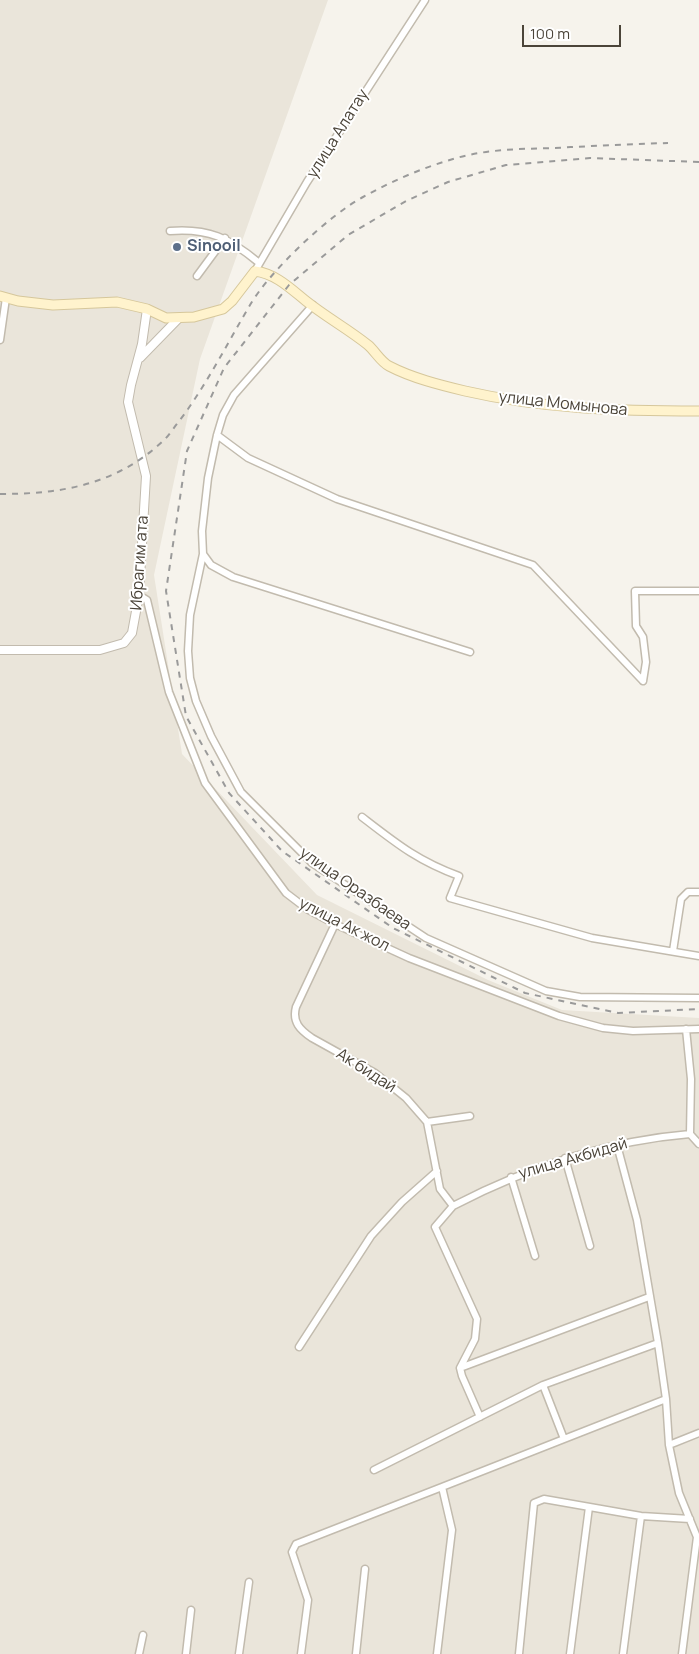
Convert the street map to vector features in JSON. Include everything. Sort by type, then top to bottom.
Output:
[{"type":"main road","name":"улица Момынова","points":[[256,266],[272,275],[363,341],[388,366],[440,385],[511,402],[614,411],[699,411]]},
{"type":"main road","points":[[3,297],[53,305],[117,302],[147,309],[166,318],[194,318],[223,309],[232,301],[256,266]]},
{"type":"street","name":"улица Алатау","points":[[256,266],[425,0]]},
{"type":"street","points":[[170,231],[206,231],[225,238],[235,244],[256,266]]},
{"type":"street","points":[[197,276],[225,238]]},
{"type":"street","points":[[0,337],[3,297]]},
{"type":"street","name":"улица Оразбаева","points":[[313,305],[234,395],[223,415],[208,478],[202,531],[203,554],[190,615],[188,651],[190,678],[196,702],[211,736],[241,792],[312,863],[426,938],[546,991],[580,997],[699,998]]},
{"type":"street","name":"Ибрагим ата","points":[[0,650],[100,650],[124,643],[132,633],[139,595],[146,476],[143,456],[130,415],[128,402],[130,385],[139,359],[147,309]]},
{"type":"street","points":[[139,359],[178,319]]},
{"type":"street","points":[[217,435],[248,458],[336,498],[534,565],[643,681],[646,662],[643,637],[636,626],[635,591],[699,591]]},
{"type":"street","points":[[203,554],[211,565],[233,577],[470,652]]},
{"type":"street","name":"улица Ак жол","points":[[139,595],[147,600],[169,692],[205,783],[286,893],[307,909],[335,924],[409,958],[559,1016],[603,1028],[633,1031],[699,1029]]},
{"type":"street","points":[[362,817],[409,853],[432,866],[459,876],[450,898],[592,938],[699,956]]},
{"type":"street","points":[[673,951],[682,899],[688,892],[699,892]]},
{"type":"street","name":"Ак бидай","points":[[335,924],[296,1007],[294,1016],[297,1024],[303,1032],[312,1038],[375,1073],[406,1098],[427,1122],[440,1189],[453,1206]]},
{"type":"street","points":[[686,1029],[691,1079],[690,1134],[699,1144]]},
{"type":"street","points":[[427,1122],[470,1116]]},
{"type":"street","name":"улица Акбидай","points":[[453,1206],[502,1180],[565,1158],[651,1138],[690,1134]]},
{"type":"street","points":[[617,1145],[637,1220],[658,1342],[670,1445],[679,1493],[697,1537],[682,1654]]},
{"type":"street","points":[[565,1158],[590,1246]]},
{"type":"street","points":[[300,1347],[371,1236],[402,1202],[437,1171]]},
{"type":"street","points":[[511,1177],[535,1256]]},
{"type":"street","points":[[453,1206],[437,1222],[435,1231],[478,1320],[475,1338],[460,1368],[480,1417]]},
{"type":"street","points":[[460,1368],[649,1297]]},
{"type":"street","points":[[374,1470],[543,1385],[658,1342]]},
{"type":"street","points":[[543,1385],[564,1439]]},
{"type":"street","points":[[300,1654],[308,1600],[292,1552],[296,1544],[666,1399]]},
{"type":"street","points":[[670,1445],[699,1433]]},
{"type":"street","points":[[437,1654],[452,1530],[442,1487]]},
{"type":"street","points":[[519,1654],[534,1502],[544,1499],[641,1516],[690,1519]]},
{"type":"street","points":[[570,1654],[589,1507]]},
{"type":"street","points":[[623,1654],[641,1516]]},
{"type":"street","points":[[356,1654],[365,1569]]},
{"type":"street","points":[[240,1654],[249,1582]]},
{"type":"street","points":[[186,1654],[191,1610]]},
{"type":"street","points":[[139,1654],[143,1635]]},
{"type":"shaded area","points":[[0,0],[328,0],[200,359],[154,575],[182,754],[317,895],[488,980],[562,1010],[699,1018],[699,1654],[0,1654]]},
{"type":"railway","points":[[0,494],[44,492],[86,484],[106,477],[144,457],[167,437],[190,406],[250,305],[271,276],[301,245],[333,217],[374,191],[430,166],[490,151],[668,143]]},
{"type":"railway","points":[[699,162],[590,158],[506,165],[448,182],[406,201],[348,235],[289,285],[224,368],[187,451],[166,591],[186,716],[229,793],[282,851],[393,928],[525,993],[618,1013],[699,1009]]},
{"type":"place","name":"Sinooil","points":[[177,247]]}]
